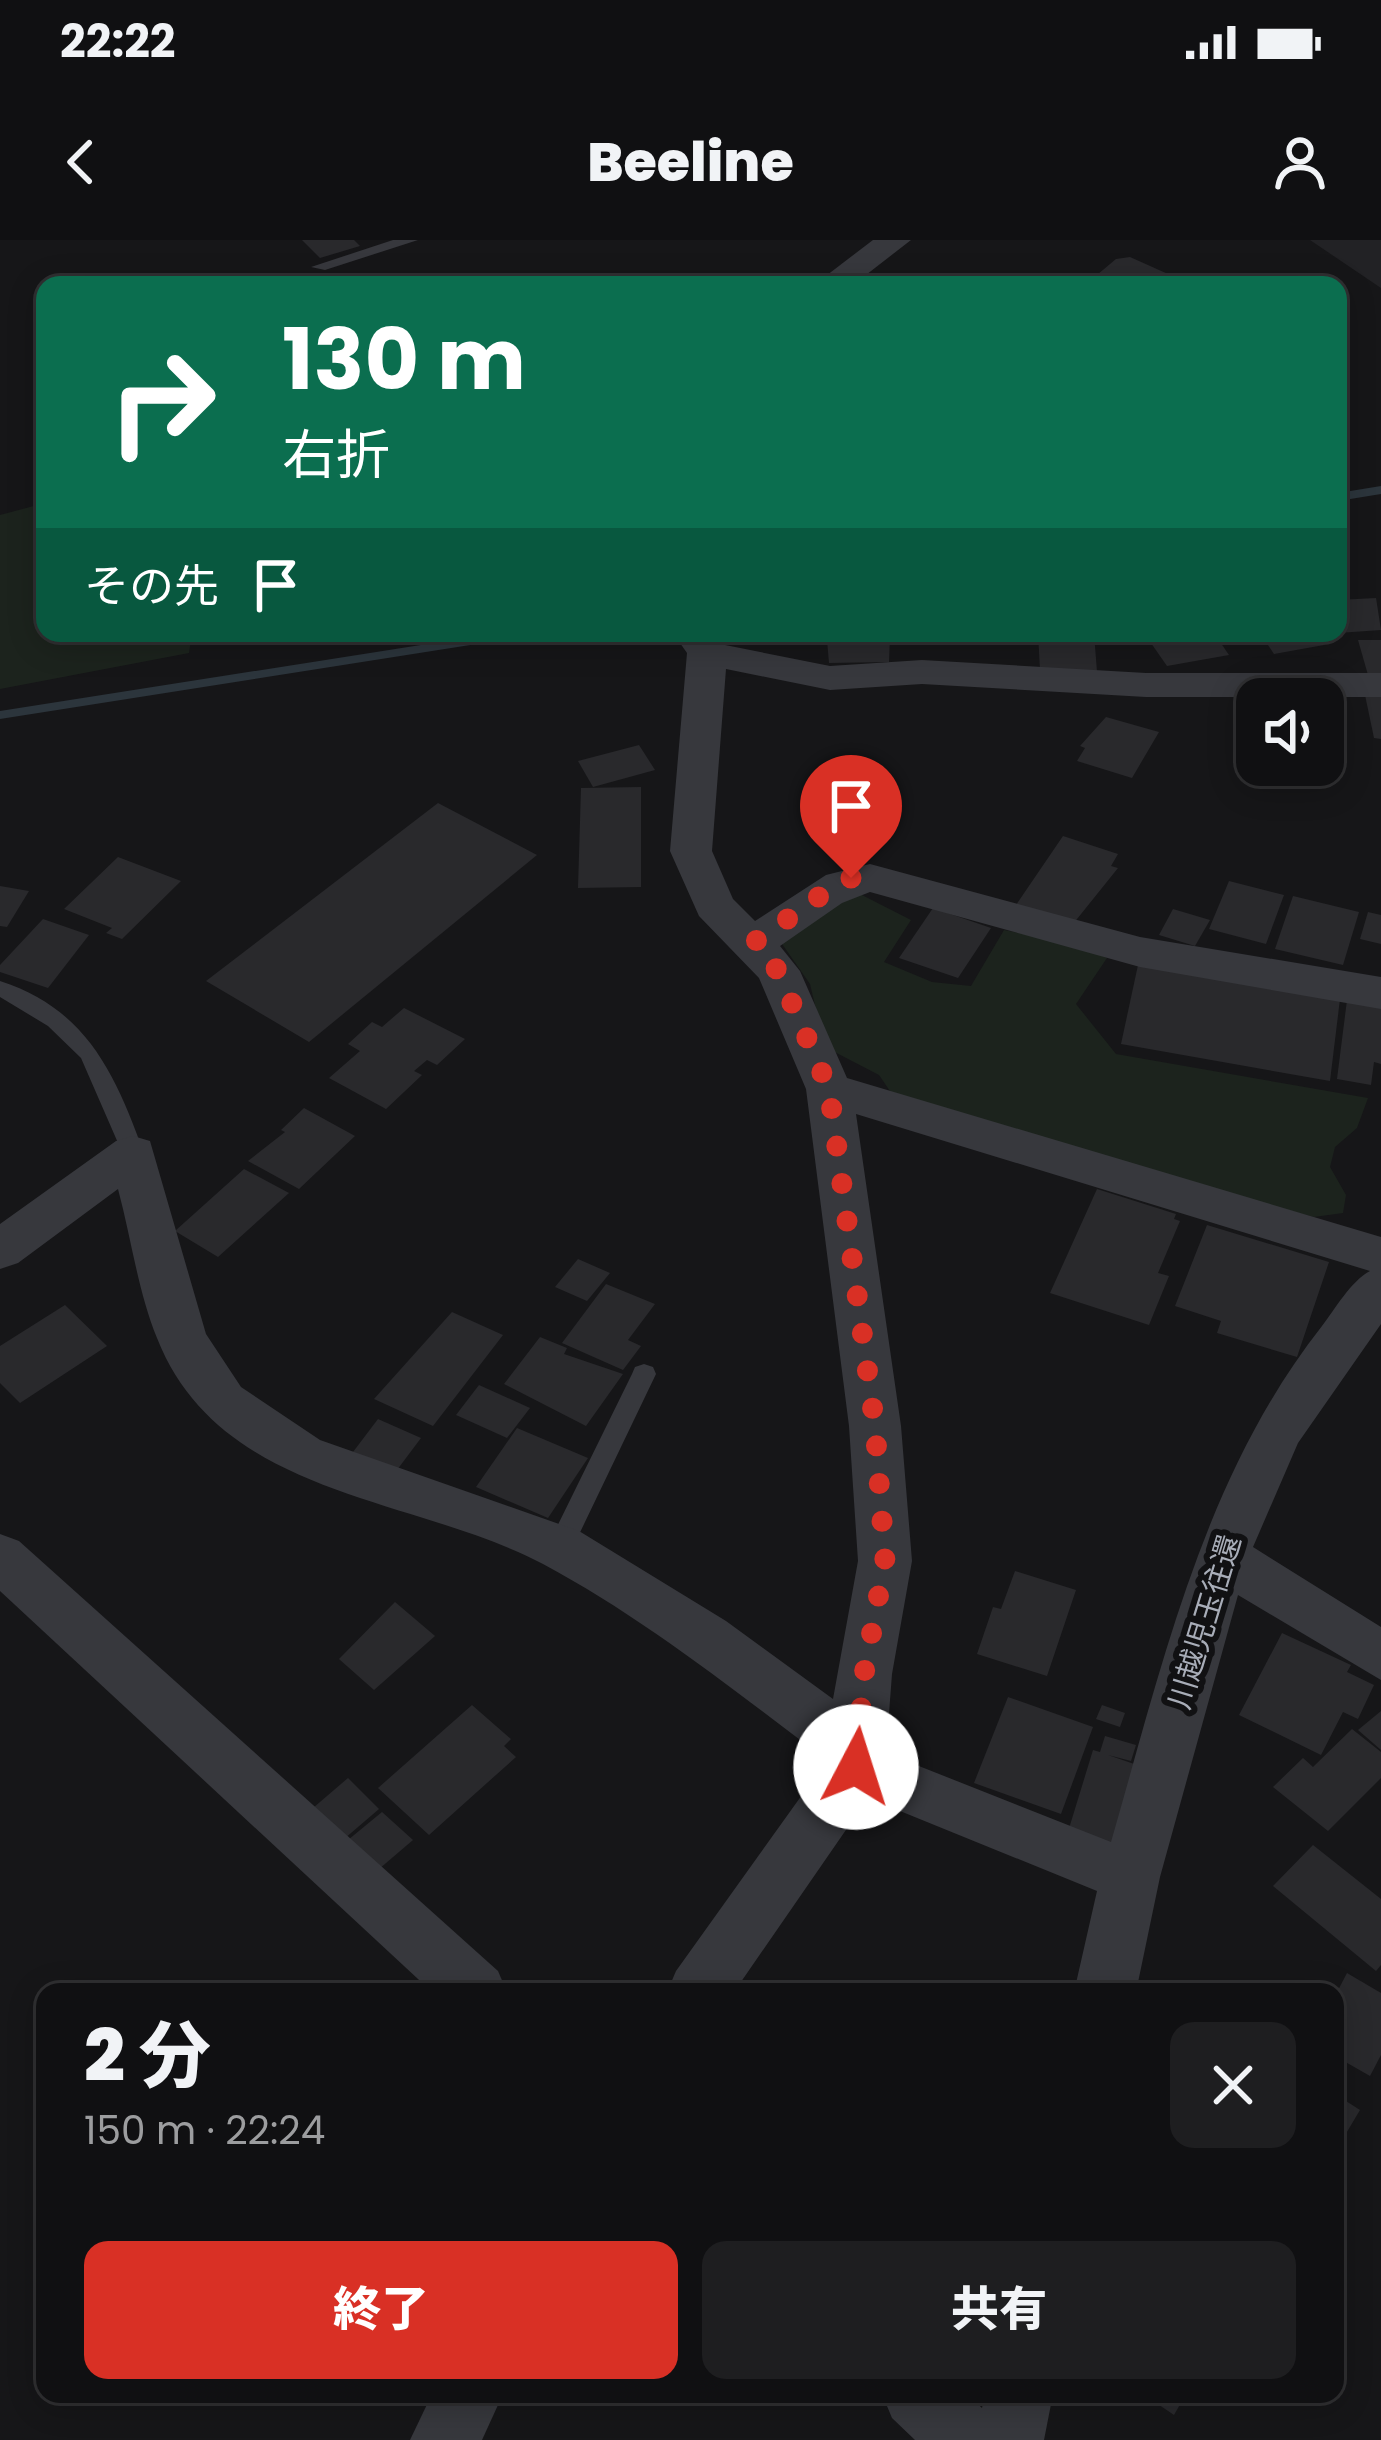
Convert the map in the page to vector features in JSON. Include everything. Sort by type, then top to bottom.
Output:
[{"type":"street","points":[[844,276],[895,240]]},
{"type":"street","points":[[704,1983],[857,1759],[864,1674],[885,1561],[875,1426],[829,1089],[778,971],[714,906],[692,851],[700,643],[830,678],[922,672],[1146,685],[1381,685]]},
{"type":"street","points":[[754,942],[808,909],[838,881],[870,878],[1140,952],[1381,993]]},
{"type":"street","points":[[829,1089],[1381,1256]]},
{"type":"street","points":[[0,1250],[133,1153],[182,1338],[223,1402],[301,1455],[560,1547],[706,1638],[857,1759],[1130,1877]]},
{"type":"street","name":"川越児玉往還","points":[[1108,1983],[1130,1877],[1222,1556],[1275,1435],[1312,1376],[1381,1287]]},
{"type":"street","points":[[1222,1556],[1381,1656]]},
{"type":"street","points":[[0,1557],[466,1983]]},
{"type":"street","points":[[445,2440],[464,2403]]},
{"type":"street","points":[[926,2403],[966,2440]]},
{"type":"street","points":[[1009,2440],[1017,2403]]},
{"type":"lane","points":[[320,267],[410,240]]},
{"type":"lane","points":[[0,988],[60,1018],[92,1054],[133,1153]]},
{"type":"lane","points":[[560,1547],[644,1374]]},
{"type":"shaded area","points":[[1310,240],[1381,240],[1381,288]]},
{"type":"shaded area","points":[[36,505],[36,642],[191,642],[189,653],[0,689],[0,515]]},
{"type":"shaded area","points":[[860,894],[911,920],[884,962],[932,982],[971,986],[1004,930],[1075,944],[1107,958],[1076,1004],[1116,1054],[1368,1098],[1357,1128],[1335,1147],[1330,1167],[1346,1195],[1343,1213],[1314,1217],[1194,1186],[892,1094],[879,1075],[825,1047],[810,984],[780,941],[835,900]]},
{"type":"building","points":[[302,240],[354,240],[360,246],[320,258]]},
{"type":"building","points":[[1130,257],[1168,274],[1096,276],[1116,259]]},
{"type":"building","points":[[1376,598],[1381,630],[1347,632],[1347,600]]},
{"type":"building","points":[[1358,640],[1381,640],[1381,675],[1368,675]]},
{"type":"building","points":[[827,642],[890,642],[889,662],[829,663]]},
{"type":"building","points":[[1038,642],[1095,642],[1097,672],[1040,670]]},
{"type":"building","points":[[1150,642],[1220,642],[1229,655],[1167,666]]},
{"type":"building","points":[[1266,642],[1324,645],[1274,654]]},
{"type":"building","points":[[1365,695],[1381,695],[1381,739],[1374,738]]},
{"type":"building","points":[[1106,717],[1159,732],[1132,778],[1077,761],[1085,748],[1080,746]]},
{"type":"building","points":[[639,745],[655,770],[593,787],[578,761]]},
{"type":"building","points":[[641,787],[641,887],[578,888],[581,788]]},
{"type":"building","points":[[438,803],[537,855],[309,1042],[206,981]]},
{"type":"building","points":[[1063,836],[1118,854],[1111,866],[1118,868],[1073,924],[1016,905]]},
{"type":"building","points":[[118,857],[181,881],[122,939],[106,933],[112,928],[64,909]]},
{"type":"building","points":[[1229,881],[1284,895],[1266,944],[1209,929]]},
{"type":"building","points":[[0,886],[29,891],[7,927],[0,926]]},
{"type":"building","points":[[1293,896],[1359,912],[1343,965],[1275,949]]},
{"type":"building","points":[[933,908],[991,928],[958,978],[899,958]]},
{"type":"building","points":[[1173,909],[1210,920],[1195,946],[1159,935]]},
{"type":"building","points":[[1368,912],[1381,915],[1381,944],[1360,939]]},
{"type":"building","points":[[43,919],[89,935],[48,988],[0,972],[0,965]]},
{"type":"building","points":[[1138,965],[1340,999],[1330,1081],[1121,1044]]},
{"type":"building","points":[[1347,1000],[1381,1006],[1381,1064],[1374,1062],[1371,1085],[1337,1079]]},
{"type":"building","points":[[404,1008],[465,1039],[437,1065],[427,1060],[414,1071],[422,1075],[386,1109],[329,1078],[360,1051],[348,1044],[372,1022],[382,1027]]},
{"type":"building","points":[[304,1108],[355,1136],[299,1189],[248,1161],[285,1132],[281,1130]]},
{"type":"building","points":[[244,1169],[289,1193],[218,1257],[175,1231]]},
{"type":"building","points":[[1097,1189],[1176,1214],[1174,1219],[1180,1221],[1158,1273],[1169,1276],[1149,1325],[1050,1293]]},
{"type":"building","points":[[1207,1225],[1329,1262],[1297,1357],[1217,1333],[1221,1321],[1175,1306]]},
{"type":"building","points":[[578,1259],[610,1273],[587,1301],[555,1287]]},
{"type":"building","points":[[606,1284],[655,1304],[628,1340],[641,1346],[623,1370],[562,1343]]},
{"type":"building","points":[[65,1305],[107,1346],[20,1403],[0,1383],[0,1346]]},
{"type":"building","points":[[452,1312],[503,1335],[433,1426],[374,1399]]},
{"type":"building","points":[[540,1337],[567,1348],[564,1354],[623,1374],[586,1426],[504,1384]]},
{"type":"building","points":[[479,1385],[530,1408],[507,1438],[456,1415]]},
{"type":"building","points":[[378,1419],[421,1438],[397,1470],[353,1452]]},
{"type":"building","points":[[517,1428],[588,1458],[548,1518],[476,1487]]},
{"type":"building","points":[[1015,1571],[1076,1590],[1047,1676],[977,1654],[993,1607],[1001,1609]]},
{"type":"building","points":[[395,1602],[435,1636],[374,1690],[339,1659]]},
{"type":"building","points":[[1282,1633],[1351,1665],[1347,1672],[1374,1685],[1358,1719],[1343,1712],[1321,1755],[1239,1715]]},
{"type":"building","points":[[1008,1697],[1093,1727],[1061,1814],[974,1783]]},
{"type":"building","points":[[472,1705],[511,1739],[504,1746],[516,1757],[429,1835],[378,1788]]},
{"type":"building","points":[[1102,1705],[1125,1713],[1120,1727],[1096,1719]]},
{"type":"building","points":[[1381,1711],[1381,1750],[1358,1730]]},
{"type":"building","points":[[1352,1729],[1381,1752],[1381,1778],[1328,1831],[1273,1787],[1303,1758],[1313,1767]]},
{"type":"building","points":[[1105,1736],[1136,1745],[1131,1761],[1108,1755],[1140,1766],[1114,1851],[1067,1835],[1093,1750],[1100,1752]]},
{"type":"building","points":[[348,1778],[379,1809],[344,1839],[313,1808]]},
{"type":"building","points":[[382,1812],[413,1840],[379,1869],[348,1840]]},
{"type":"building","points":[[1313,1845],[1381,1899],[1381,1965],[1376,1971],[1273,1886]]},
{"type":"building","points":[[1347,1973],[1381,1993],[1381,2055],[1370,2076],[1344,2061],[1342,1983]]},
{"type":"building","points":[[1344,2100],[1360,2110],[1344,2137]]},
{"type":"building","points":[[1156,2403],[1181,2403],[1174,2415]]},
{"type":"waterway","points":[[1347,496],[1381,490]]},
{"type":"waterway","points":[[0,715],[464,642]]},
{"type":"route","points":[[851,878],[838,881],[808,909],[754,942],[778,971],[829,1089],[875,1426],[885,1561],[864,1674],[856,1767]]}]
